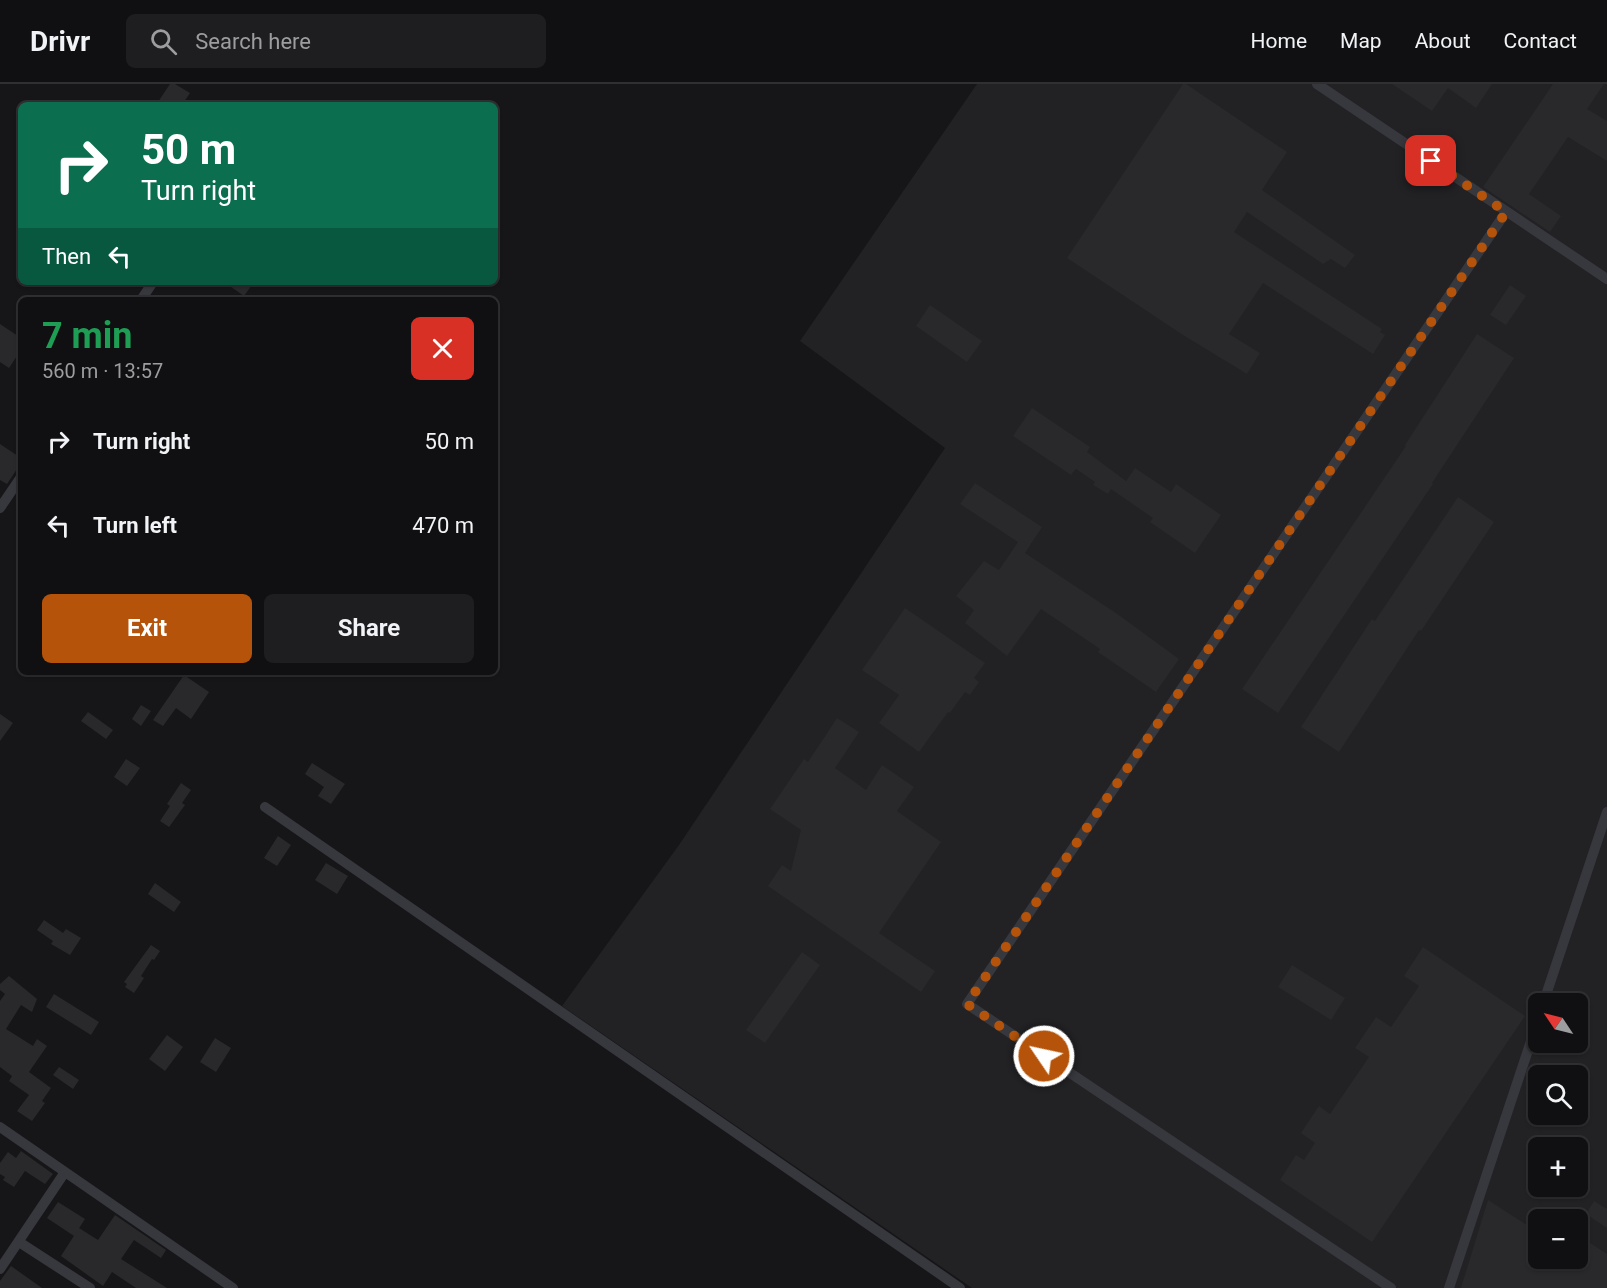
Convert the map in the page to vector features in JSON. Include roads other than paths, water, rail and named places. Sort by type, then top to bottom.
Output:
[{"type":"street","points":[[1317,84],[1607,279]]},
{"type":"street","points":[[1390,1288],[967,1004],[1506,212]]},
{"type":"street","points":[[0,508],[18,481]]},
{"type":"street","points":[[265,807],[960,1288]]},
{"type":"street","points":[[1548,993],[1607,812]]},
{"type":"street","points":[[1449,1288],[1528,1050]]},
{"type":"street","points":[[0,1127],[233,1288]]},
{"type":"street","points":[[0,1269],[65,1172]]},
{"type":"street","points":[[19,1242],[90,1288]]}]
